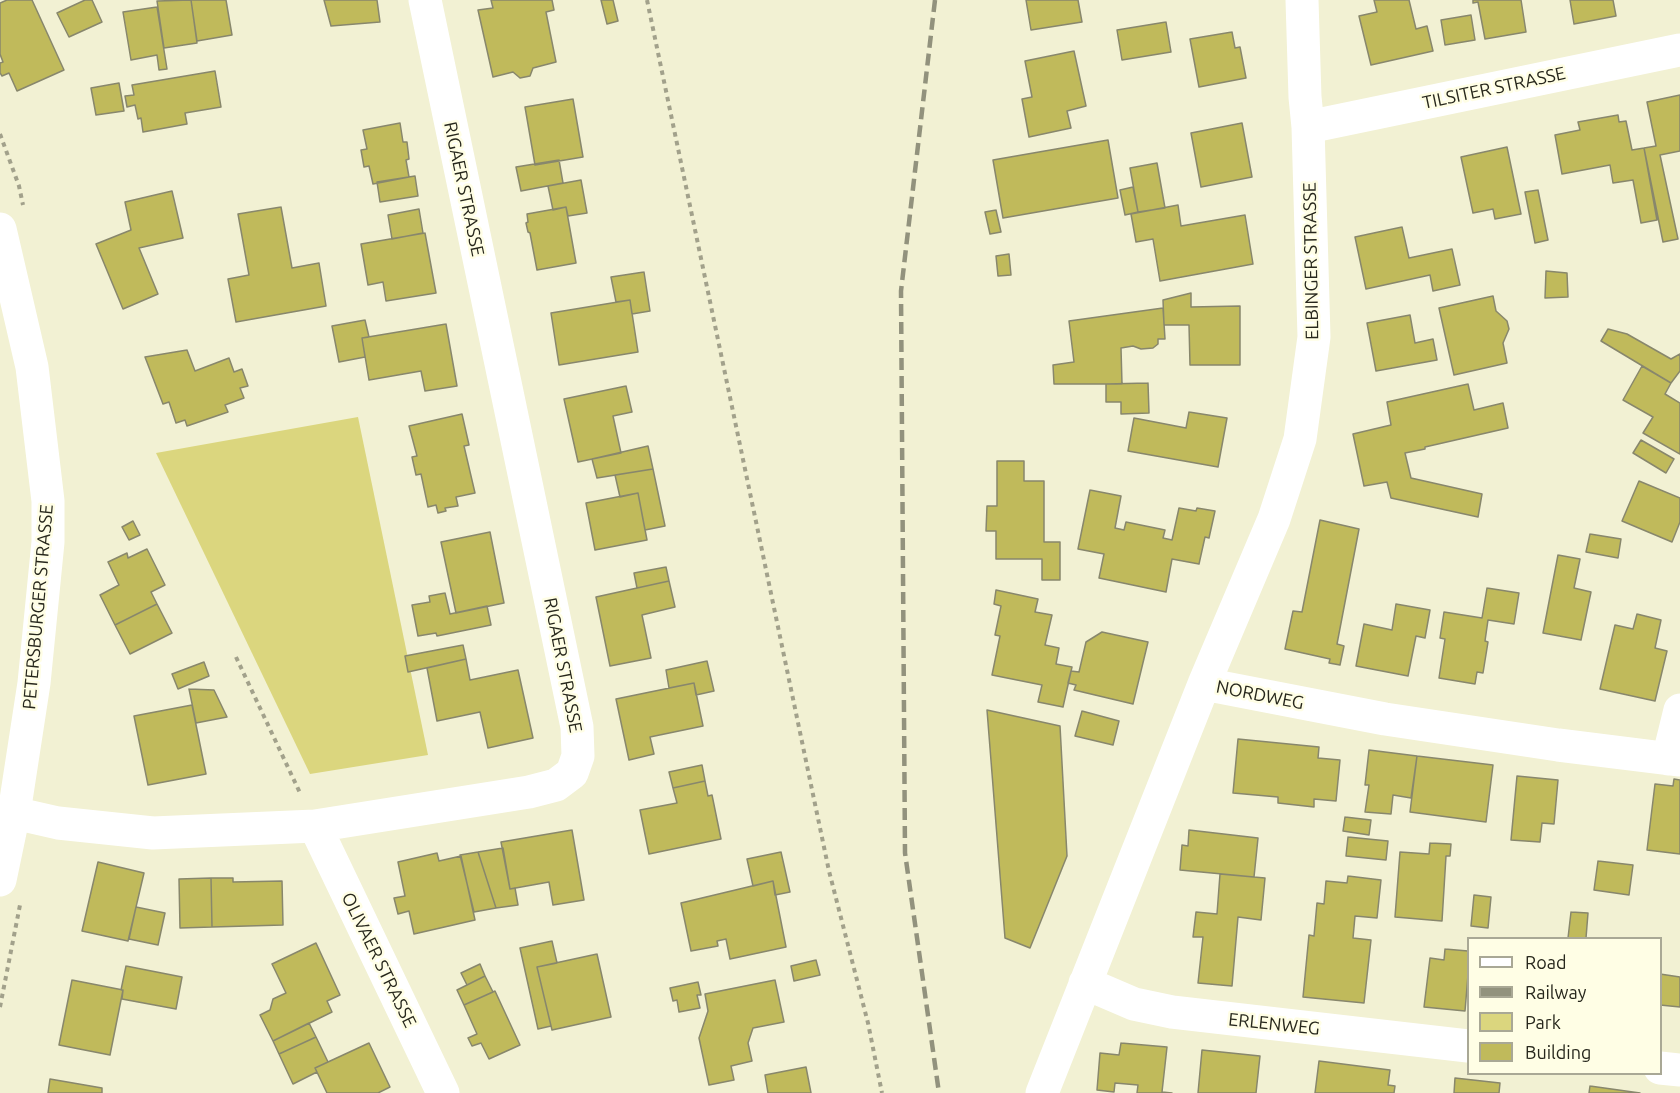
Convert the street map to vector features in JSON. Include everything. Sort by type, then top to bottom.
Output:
[{"type":"street","name":"RIGAER STRASSE","points":[[14,813],[58,823],[153,832],[315,826],[529,792],[556,785],[573,773],[578,756],[577,727],[425,0]]},
{"type":"street","name":"ELBINGER STRASSE","points":[[1204,684],[1274,519],[1300,439],[1314,337],[1302,0]]},
{"type":"street","name":"TILSITER STRASSE","points":[[1308,127],[1680,50]]},
{"type":"street","name":"PETERSBURGER STRASSE","points":[[0,229],[33,367],[48,501],[48,542],[34,683],[14,813],[0,880]]},
{"type":"street","name":"NORDWEG","points":[[1042,1093],[1204,684],[1385,719],[1558,745],[1674,759]]},
{"type":"street","points":[[1674,759],[1680,710]]},
{"type":"street","name":"OLIVAER STRASSE","points":[[315,826],[443,1093]]},
{"type":"street","name":"ERLENWEG","points":[[1085,983],[1134,1005],[1172,1012],[1467,1046]]},
{"type":"street","points":[[1662,1068],[1680,1070]]},
{"type":"path","points":[[646,0],[726,371],[829,871],[868,1023],[882,1093]]},
{"type":"path","points":[[236,657],[315,826]]},
{"type":"green space","points":[[358,417],[428,755],[310,774],[156,453]]},
{"type":"building","points":[[7,0],[32,0],[64,70],[17,91],[9,73],[2,76],[0,73],[0,63],[3,62],[0,54],[0,3]]},
{"type":"building","points":[[85,0],[92,0],[102,22],[69,37],[57,13]]},
{"type":"building","points":[[191,0],[197,43],[164,48],[157,1]]},
{"type":"building","points":[[191,0],[226,0],[232,35],[197,41]]},
{"type":"building","points":[[324,0],[377,0],[380,22],[331,26]]},
{"type":"building","points":[[491,0],[552,0],[554,10],[546,12],[556,62],[533,68],[530,76],[520,78],[513,72],[493,77],[478,10],[493,8]]},
{"type":"building","points":[[601,0],[613,0],[618,21],[607,24]]},
{"type":"building","points":[[1026,0],[1078,0],[1082,22],[1031,30]]},
{"type":"building","points":[[1374,0],[1409,0],[1416,29],[1427,26],[1433,51],[1371,65],[1359,16],[1377,12]]},
{"type":"building","points":[[1473,0],[1521,0],[1526,32],[1485,39],[1478,2],[1473,3]]},
{"type":"building","points":[[1570,0],[1613,0],[1616,16],[1574,24]]},
{"type":"building","points":[[157,7],[167,69],[159,70],[157,55],[131,60],[123,12]]},
{"type":"building","points":[[1471,15],[1475,40],[1445,45],[1441,20]]},
{"type":"building","points":[[1166,22],[1171,52],[1122,60],[1117,30]]},
{"type":"building","points":[[1232,32],[1235,48],[1240,47],[1246,78],[1199,87],[1190,39]]},
{"type":"building","points":[[1074,51],[1086,106],[1067,111],[1071,128],[1029,137],[1022,99],[1032,97],[1025,61]]},
{"type":"building","points":[[215,71],[221,107],[185,113],[187,124],[143,132],[141,118],[138,119],[135,105],[127,107],[125,96],[134,95],[132,85]]},
{"type":"building","points":[[119,83],[124,111],[96,115],[91,88]]},
{"type":"building","points":[[1680,95],[1680,151],[1660,155],[1678,239],[1663,242],[1644,148],[1656,146],[1647,102]]},
{"type":"building","points":[[573,99],[583,157],[535,165],[525,107]]},
{"type":"building","points":[[1618,115],[1619,122],[1626,121],[1632,150],[1644,148],[1657,220],[1641,223],[1633,180],[1613,183],[1610,165],[1562,174],[1555,135],[1580,130],[1578,122]]},
{"type":"building","points":[[400,123],[403,142],[407,142],[409,159],[406,160],[409,177],[373,184],[369,166],[364,167],[361,150],[367,149],[363,130]]},
{"type":"building","points":[[1242,123],[1252,177],[1201,187],[1191,133]]},
{"type":"building","points":[[1108,140],[1118,198],[1003,218],[993,160]]},
{"type":"building","points":[[1507,147],[1521,214],[1495,219],[1493,209],[1473,213],[1461,157]]},
{"type":"building","points":[[559,160],[563,183],[521,191],[516,167]]},
{"type":"building","points":[[1157,163],[1165,208],[1138,212],[1130,168]]},
{"type":"building","points":[[415,176],[418,196],[380,202],[377,182]]},
{"type":"building","points":[[581,180],[587,213],[568,216],[566,207],[553,210],[548,186]]},
{"type":"building","points":[[1133,187],[1138,212],[1125,215],[1120,190]]},
{"type":"building","points":[[1538,190],[1548,240],[1535,243],[1525,192]]},
{"type":"building","points":[[172,191],[183,238],[139,248],[158,294],[123,309],[96,244],[131,230],[125,202]]},
{"type":"building","points":[[1178,205],[1181,226],[1245,215],[1253,264],[1160,281],[1153,239],[1136,242],[1131,214]]},
{"type":"building","points":[[281,207],[292,268],[319,263],[326,306],[236,322],[228,279],[249,275],[238,214]]},
{"type":"building","points":[[566,207],[576,263],[537,270],[526,223],[528,222],[527,214]]},
{"type":"building","points":[[419,209],[423,233],[392,239],[388,215]]},
{"type":"building","points":[[996,210],[1001,232],[990,234],[985,212]]},
{"type":"building","points":[[1402,227],[1409,258],[1452,249],[1460,285],[1433,291],[1430,275],[1366,289],[1355,237]]},
{"type":"building","points":[[425,233],[436,293],[386,301],[383,282],[368,285],[361,244]]},
{"type":"building","points":[[1009,254],[1011,275],[998,276],[996,256]]},
{"type":"building","points":[[1546,271],[1567,273],[1568,297],[1545,298]]},
{"type":"building","points":[[644,272],[650,311],[632,314],[630,300],[616,302],[611,277]]},
{"type":"building","points":[[1191,293],[1191,307],[1240,306],[1240,365],[1190,365],[1189,325],[1164,325],[1163,300]]},
{"type":"building","points":[[1493,296],[1496,311],[1507,321],[1509,329],[1503,343],[1507,363],[1454,375],[1439,308]]},
{"type":"building","points":[[630,300],[638,352],[559,365],[551,313]]},
{"type":"building","points":[[1163,308],[1165,339],[1158,339],[1158,344],[1153,348],[1141,349],[1133,346],[1121,348],[1122,384],[1054,384],[1053,365],[1074,362],[1069,321]]},
{"type":"building","points":[[1410,315],[1415,343],[1433,339],[1437,360],[1376,371],[1367,323]]},
{"type":"building","points":[[365,320],[369,337],[362,338],[365,357],[339,362],[332,326]]},
{"type":"building","points":[[446,324],[457,386],[425,391],[421,371],[369,380],[362,338]]},
{"type":"building","points":[[1608,329],[1627,334],[1671,359],[1680,354],[1680,371],[1671,383],[1601,341]]},
{"type":"building","points":[[187,350],[195,371],[229,358],[234,372],[242,369],[248,386],[240,388],[244,398],[225,405],[228,412],[187,426],[185,420],[176,423],[169,402],[163,404],[145,357]]},
{"type":"building","points":[[1642,366],[1671,383],[1665,394],[1680,403],[1680,454],[1643,433],[1653,417],[1623,400]]},
{"type":"building","points":[[1148,383],[1149,413],[1121,414],[1121,402],[1106,402],[1106,384]]},
{"type":"building","points":[[1468,384],[1474,410],[1503,403],[1508,428],[1405,453],[1411,478],[1482,494],[1478,517],[1391,498],[1387,482],[1364,486],[1353,434],[1391,425],[1387,402]]},
{"type":"building","points":[[626,386],[632,412],[613,416],[621,453],[578,462],[564,399]]},
{"type":"building","points":[[1189,412],[1227,418],[1218,467],[1128,451],[1134,418],[1186,428]]},
{"type":"building","points":[[462,414],[469,445],[464,446],[475,493],[456,497],[458,506],[445,508],[446,511],[438,513],[436,505],[428,507],[421,474],[416,475],[412,457],[417,456],[409,426]]},
{"type":"building","points":[[1641,440],[1674,459],[1666,473],[1633,453]]},
{"type":"building","points":[[648,446],[653,469],[597,478],[592,459]]},
{"type":"building","points":[[997,461],[1024,461],[1024,481],[1044,481],[1044,542],[1060,542],[1060,580],[1042,580],[1042,559],[996,559],[996,531],[986,531],[987,506],[997,506]]},
{"type":"building","points":[[653,469],[665,526],[645,530],[638,493],[620,497],[615,475]]},
{"type":"building","points":[[1639,481],[1680,498],[1680,522],[1672,542],[1622,521]]},
{"type":"building","points":[[1090,490],[1121,496],[1115,528],[1124,530],[1126,522],[1165,530],[1163,538],[1172,540],[1179,508],[1215,511],[1209,538],[1205,537],[1199,564],[1172,559],[1166,592],[1099,578],[1104,554],[1078,549]]},
{"type":"building","points":[[638,493],[647,540],[595,550],[586,503]]},
{"type":"building","points":[[1320,520],[1359,529],[1337,644],[1344,646],[1340,665],[1329,663],[1330,659],[1285,649],[1293,611],[1302,612]]},
{"type":"building","points":[[133,521],[140,535],[129,540],[122,527]]},
{"type":"building","points":[[490,532],[504,603],[456,613],[441,542]]},
{"type":"building","points":[[1590,534],[1621,539],[1618,558],[1586,552]]},
{"type":"building","points":[[147,549],[165,585],[151,592],[157,604],[115,625],[100,595],[119,585],[108,562],[127,553],[128,558]]},
{"type":"building","points":[[1558,555],[1580,559],[1574,588],[1591,592],[1581,640],[1543,633]]},
{"type":"building","points":[[666,567],[669,581],[637,588],[634,573]]},
{"type":"building","points":[[669,581],[675,607],[642,615],[651,658],[610,666],[596,597]]},
{"type":"building","points":[[1487,588],[1519,593],[1514,624],[1488,620],[1485,641],[1488,642],[1483,673],[1477,672],[1475,684],[1439,678],[1445,639],[1440,638],[1444,612],[1482,618]]},
{"type":"building","points":[[996,590],[1038,599],[1035,612],[1052,615],[1045,645],[1059,648],[1056,664],[1072,667],[1063,707],[1038,702],[1042,685],[992,675],[1000,636],[995,635],[1001,606],[994,604]]},
{"type":"building","points":[[445,593],[450,614],[487,606],[491,625],[437,636],[436,633],[418,636],[412,605],[430,602],[429,596]]},
{"type":"building","points":[[157,604],[172,633],[130,654],[115,625]]},
{"type":"building","points":[[1396,604],[1430,610],[1425,638],[1416,636],[1408,676],[1356,666],[1364,624],[1392,630]]},
{"type":"building","points":[[1637,614],[1661,620],[1655,648],[1667,651],[1655,701],[1600,689],[1615,625],[1633,629]]},
{"type":"building","points":[[1102,632],[1148,642],[1133,704],[1074,690],[1076,685],[1068,683],[1071,671],[1079,672],[1086,642]]},
{"type":"building","points":[[463,645],[466,659],[408,672],[405,656]]},
{"type":"building","points":[[466,659],[470,680],[518,670],[533,738],[488,748],[480,712],[437,721],[427,668]]},
{"type":"building","points":[[707,661],[714,691],[696,695],[694,683],[669,688],[666,670]]},
{"type":"building","points":[[204,662],[209,676],[178,689],[172,674]]},
{"type":"building","points":[[694,683],[703,726],[650,737],[654,754],[629,760],[616,699]]},
{"type":"building","points":[[189,689],[214,690],[227,717],[196,723]]},
{"type":"building","points":[[192,705],[206,774],[148,785],[134,716]]},
{"type":"building","points":[[987,710],[1060,726],[1067,856],[1030,948],[1005,938]]},
{"type":"building","points":[[1082,711],[1119,721],[1113,745],[1075,736]]},
{"type":"building","points":[[1238,739],[1319,747],[1318,758],[1340,760],[1336,801],[1314,799],[1314,807],[1278,803],[1278,797],[1233,793]]},
{"type":"building","points":[[1369,750],[1417,756],[1411,798],[1393,795],[1391,814],[1365,812],[1369,785],[1365,785]]},
{"type":"building","points":[[1417,756],[1493,765],[1486,822],[1410,812]]},
{"type":"building","points":[[702,765],[705,781],[673,788],[669,772]]},
{"type":"building","points":[[1517,776],[1558,780],[1554,824],[1542,823],[1540,842],[1511,840]]},
{"type":"building","points":[[1674,779],[1680,780],[1680,854],[1647,850],[1655,784],[1673,786]]},
{"type":"building","points":[[705,781],[708,796],[712,795],[721,839],[649,854],[640,810],[677,803],[673,788]]},
{"type":"building","points":[[1345,817],[1371,820],[1369,835],[1343,831]]},
{"type":"building","points":[[572,830],[584,900],[553,905],[549,882],[510,889],[501,842]]},
{"type":"building","points":[[1189,830],[1258,838],[1254,877],[1180,870],[1182,845],[1188,846]]},
{"type":"building","points":[[1348,837],[1388,841],[1386,860],[1346,856]]},
{"type":"building","points":[[1430,843],[1451,844],[1450,856],[1446,856],[1442,921],[1395,917],[1400,852],[1429,854]]},
{"type":"building","points":[[503,848],[510,889],[515,888],[518,905],[496,908],[478,852]]},
{"type":"building","points":[[478,852],[496,908],[474,912],[460,855]]},
{"type":"building","points":[[781,852],[790,892],[775,895],[773,881],[753,886],[747,859]]},
{"type":"building","points":[[437,853],[439,861],[461,856],[475,920],[414,934],[409,911],[398,914],[394,898],[405,896],[398,862]]},
{"type":"building","points":[[1598,861],[1633,865],[1629,895],[1594,890]]},
{"type":"building","points":[[98,862],[144,873],[128,941],[82,931]]},
{"type":"building","points":[[1220,874],[1265,878],[1261,920],[1238,917],[1232,986],[1198,983],[1203,937],[1193,937],[1196,912],[1217,914]]},
{"type":"building","points":[[1348,876],[1381,880],[1377,918],[1355,916],[1353,938],[1371,940],[1364,1003],[1303,997],[1309,935],[1314,936],[1317,903],[1324,904],[1326,881],[1347,883]]},
{"type":"building","points":[[211,878],[233,878],[233,882],[282,881],[283,925],[212,927]]},
{"type":"building","points":[[211,878],[212,927],[180,928],[179,879]]},
{"type":"building","points":[[773,881],[786,947],[730,959],[726,939],[717,941],[718,946],[691,951],[681,903]]},
{"type":"building","points":[[1474,895],[1491,897],[1488,928],[1471,926]]},
{"type":"building","points":[[136,907],[165,913],[158,945],[129,939]]},
{"type":"building","points":[[1571,912],[1588,913],[1586,937],[1568,937]]},
{"type":"building","points":[[552,941],[557,963],[537,967],[551,1026],[538,1029],[520,948]]},
{"type":"building","points":[[316,943],[340,995],[327,1001],[332,1012],[273,1041],[260,1015],[270,1010],[273,999],[286,993],[272,964]]},
{"type":"building","points":[[1445,949],[1467,951],[1465,1011],[1424,1007],[1430,958],[1444,960]]},
{"type":"building","points":[[597,954],[611,1017],[552,1030],[537,967]]},
{"type":"building","points":[[816,960],[820,975],[794,981],[791,966]]},
{"type":"building","points":[[480,964],[485,976],[467,985],[461,973]]},
{"type":"building","points":[[126,966],[182,977],[176,1009],[122,999],[123,990],[121,990]]},
{"type":"building","points":[[1662,974],[1680,977],[1680,1007],[1662,1005]]},
{"type":"building","points":[[485,976],[493,992],[464,1005],[457,990]]},
{"type":"building","points":[[72,980],[123,990],[110,1055],[59,1045]]},
{"type":"building","points":[[775,980],[784,1022],[753,1028],[748,1043],[752,1061],[731,1066],[734,1080],[709,1085],[699,1038],[708,1011],[705,994]]},
{"type":"building","points":[[698,982],[701,995],[697,995],[700,1008],[679,1012],[677,1000],[673,1001],[670,988]]},
{"type":"building","points":[[495,991],[520,1045],[489,1059],[481,1043],[472,1046],[468,1038],[477,1034],[464,1005]]},
{"type":"building","points":[[309,1023],[316,1037],[279,1054],[273,1041]]},
{"type":"building","points":[[316,1037],[328,1062],[315,1068],[317,1072],[293,1084],[279,1054]]},
{"type":"building","points":[[369,1043],[390,1087],[378,1093],[327,1093],[315,1068]]},
{"type":"building","points":[[1121,1043],[1167,1047],[1162,1092],[1172,1093],[1137,1093],[1138,1085],[1115,1083],[1114,1092],[1097,1090],[1100,1053],[1119,1055]]},
{"type":"building","points":[[1202,1050],[1260,1056],[1256,1093],[1198,1093]]},
{"type":"building","points":[[1319,1061],[1390,1070],[1388,1085],[1395,1086],[1394,1093],[1315,1093]]},
{"type":"building","points":[[806,1067],[811,1093],[768,1093],[765,1075]]},
{"type":"building","points":[[1455,1078],[1500,1083],[1499,1093],[1454,1093]]},
{"type":"building","points":[[50,1079],[102,1088],[102,1093],[48,1093]]},
{"type":"building","points":[[1590,1086],[1640,1093],[1589,1093]]},
{"type":"railway","points":[[935,0],[901,291],[905,853],[939,1093]]}]
